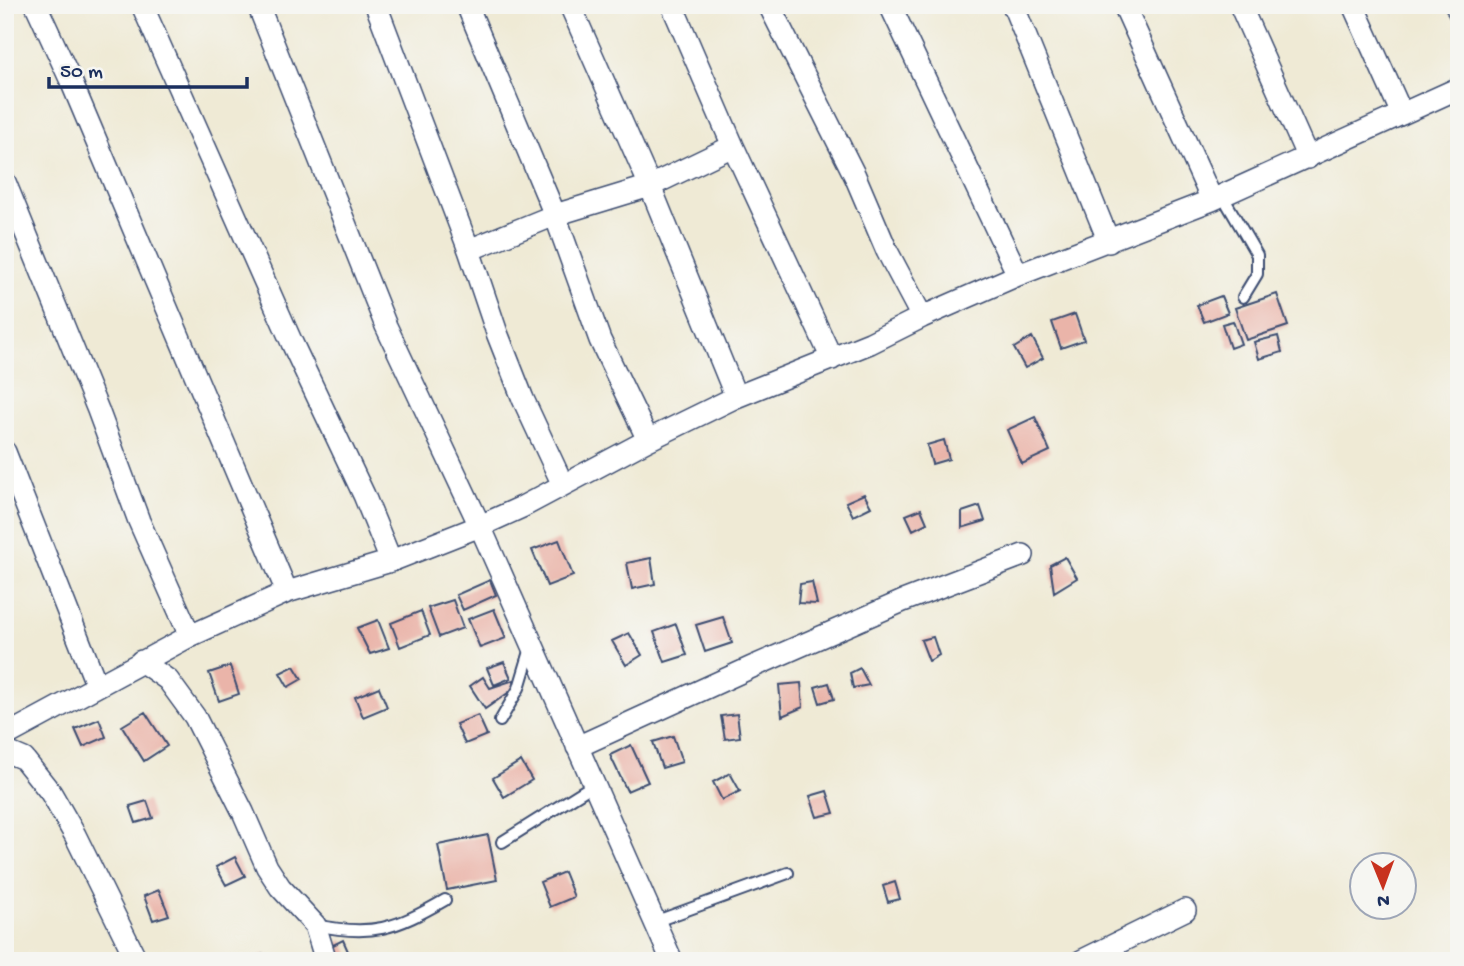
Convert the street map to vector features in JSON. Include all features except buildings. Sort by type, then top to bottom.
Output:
[{"type":"street","points":[[36,5],[287,592]]},
{"type":"street","points":[[142,5],[292,343],[364,495],[391,561]]},
{"type":"street","points":[[258,5],[386,326],[480,526],[672,961]]},
{"type":"street","points":[[376,5],[469,250],[497,333],[523,399],[563,485]]},
{"type":"street","points":[[467,5],[555,215],[600,340],[648,440]]},
{"type":"street","points":[[569,5],[650,186],[736,397]]},
{"type":"street","points":[[672,5],[733,146],[832,359]]},
{"type":"street","points":[[769,5],[855,176],[887,251],[922,317]]},
{"type":"street","points":[[890,5],[1018,275]]},
{"type":"street","points":[[1013,5],[1109,242]]},
{"type":"street","points":[[1124,5],[1217,198]]},
{"type":"street","points":[[1240,5],[1308,158]]},
{"type":"street","points":[[1353,5],[1402,114]]},
{"type":"street","points":[[1456,5],[1459,12]]},
{"type":"street","points":[[137,961],[75,835],[51,793],[15,755],[14,731],[190,636],[287,592],[391,561],[480,526],[736,397],[832,359],[1018,275],[1217,198],[1459,88]]},
{"type":"street","points":[[469,250],[555,215],[650,186],[733,146]]},
{"type":"street","points":[[5,182],[98,410],[139,521],[190,636]]},
{"type":"street","points":[[5,452],[97,686]]},
{"type":"street","points":[[577,747],[903,601],[1023,555]]},
{"type":"street","points":[[141,662],[167,680],[195,717],[267,867],[280,887],[315,925],[326,961]]},
{"type":"street","points":[[1081,961],[1185,910]]},
{"type":"lane","points":[[1217,198],[1257,255],[1258,274],[1242,297]]},
{"type":"lane","points":[[500,721],[519,688],[532,645]]},
{"type":"lane","points":[[502,842],[593,785]]},
{"type":"lane","points":[[654,922],[788,873]]},
{"type":"lane","points":[[315,925],[362,932],[391,927],[445,900]]}]
